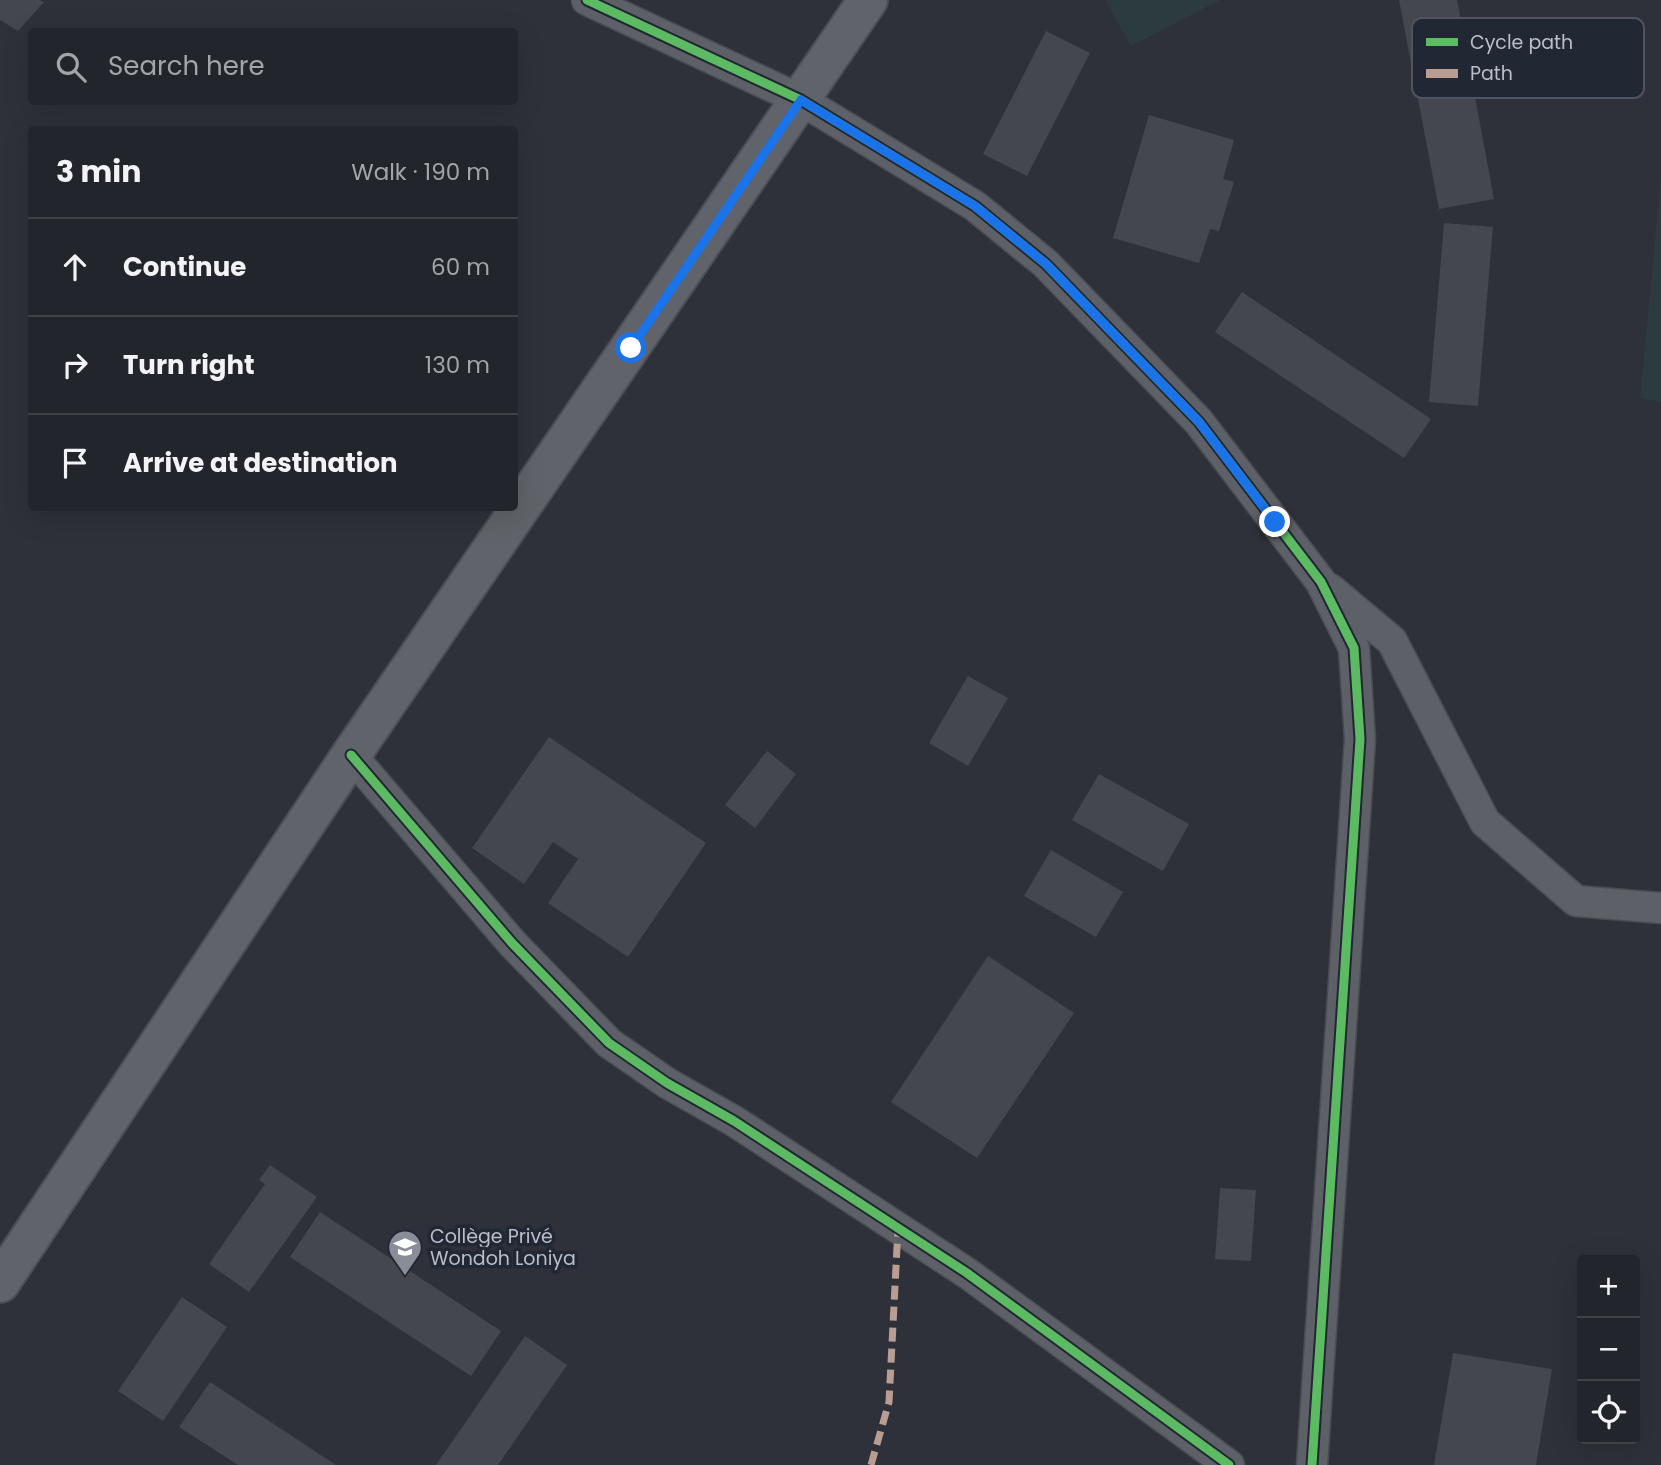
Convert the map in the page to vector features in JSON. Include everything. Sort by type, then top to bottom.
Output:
[{"type":"main road","points":[[0,1283],[351,755],[868,0]]},
{"type":"street","points":[[587,0],[801,100],[975,206],[1046,264],[1199,422],[1321,582],[1354,649],[1360,739],[1312,1465]]},
{"type":"street","points":[[1321,582],[1392,641],[1485,822],[1576,901],[1661,908]]},
{"type":"street","points":[[351,755],[512,943],[609,1043],[667,1083],[734,1121],[967,1273],[1229,1465]]},
{"type":"shaded area","points":[[1105,0],[1220,0],[1131,46]]},
{"type":"shaded area","points":[[1661,177],[1661,402],[1640,398]]},
{"type":"building","points":[[0,0],[44,2],[18,31],[0,20]]},
{"type":"building","points":[[1399,0],[1457,0],[1460,18],[1412,18],[1412,68]]},
{"type":"building","points":[[1046,31],[1090,53],[1027,176],[983,154]]},
{"type":"building","points":[[1418,98],[1475,98],[1494,199],[1439,209]]},
{"type":"building","points":[[1149,115],[1234,140],[1223,179],[1234,182],[1219,231],[1210,229],[1199,263],[1113,238]]},
{"type":"building","points":[[1444,223],[1493,227],[1478,406],[1429,402]]},
{"type":"building","points":[[1242,292],[1431,419],[1404,458],[1215,332]]},
{"type":"building","points":[[968,676],[1008,698],[968,766],[929,743]]},
{"type":"building","points":[[549,737],[706,843],[628,957],[548,903],[578,859],[553,842],[524,884],[472,848]]},
{"type":"building","points":[[767,751],[796,774],[755,828],[725,805]]},
{"type":"building","points":[[1099,774],[1189,824],[1163,871],[1072,820]]},
{"type":"building","points":[[1051,850],[1123,892],[1096,937],[1024,896]]},
{"type":"building","points":[[988,956],[1074,1013],[977,1158],[891,1102]]},
{"type":"building","points":[[270,1165],[317,1197],[249,1292],[209,1264],[265,1184],[259,1180]]},
{"type":"building","points":[[1220,1188],[1256,1190],[1251,1261],[1215,1259]]},
{"type":"building","points":[[320,1212],[501,1331],[471,1376],[290,1257]]},
{"type":"building","points":[[182,1297],[227,1327],[163,1421],[118,1391]]},
{"type":"building","points":[[525,1336],[567,1365],[498,1465],[436,1465]]},
{"type":"building","points":[[1453,1353],[1552,1369],[1536,1465],[1434,1465]]},
{"type":"building","points":[[210,1382],[336,1465],[238,1465],[179,1427]]},
{"type":"marked path","points":[[871,1465],[889,1402],[898,1228]]},
{"type":"cycle path","points":[[587,0],[801,100],[975,206],[1046,264],[1199,422],[1321,582],[1354,648],[1360,739],[1312,1465]]},
{"type":"cycle path","points":[[351,755],[512,943],[609,1043],[667,1083],[734,1121],[967,1273],[1229,1465]]},
{"type":"place","name":"Collège Privé Wondoh Loniya","points":[[405,1277]]},
{"type":"route","points":[[631,348],[801,100],[975,206],[1046,264],[1199,422],[1275,522]]}]
